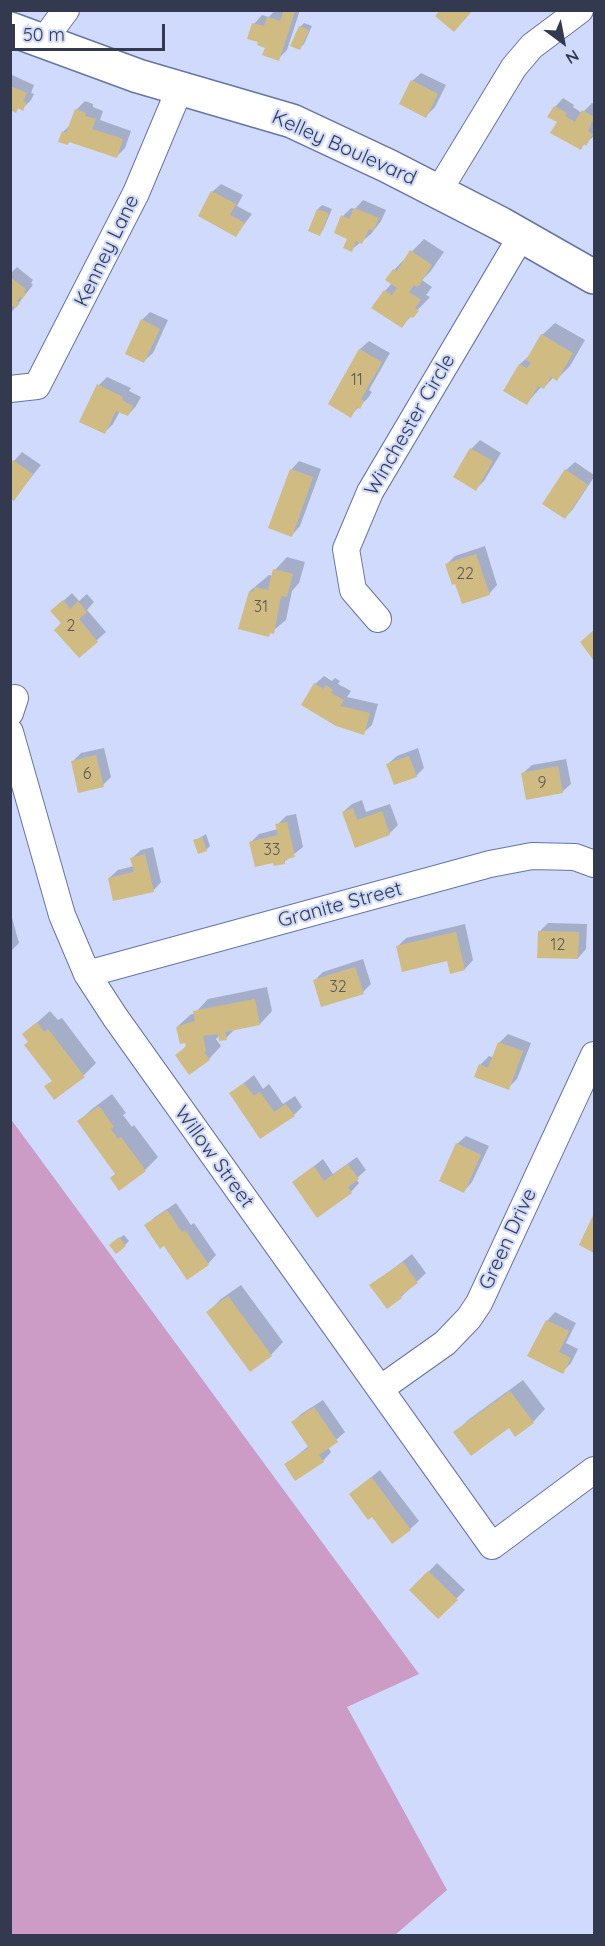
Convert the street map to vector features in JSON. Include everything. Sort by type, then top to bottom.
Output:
[{"type":"main road","name":"Kelley Boulevard","points":[[10,29],[138,76],[292,121],[388,166],[522,235],[594,277]]},
{"type":"street","points":[[44,41],[66,10]]},
{"type":"street","points":[[438,192],[514,67],[532,46],[580,10]]},
{"type":"street","name":"Kenney Lane","points":[[10,388],[37,386],[136,193],[180,88]]},
{"type":"street","name":"Winchester Circle","points":[[378,620],[353,590],[346,549],[370,492],[522,235]]},
{"type":"street","name":"Willow Street","points":[[10,732],[62,915],[87,975],[121,1027],[492,1546],[594,1470]]},
{"type":"street","name":"Granite Street","points":[[87,975],[490,864],[532,856],[575,857],[594,864]]},
{"type":"street","name":"Green Drive","points":[[380,1389],[445,1343],[469,1318],[479,1303],[594,1055]]},
{"type":"shaded area","points":[[10,1118],[419,1674],[347,1707],[447,1890],[395,1935],[11,1935]]},
{"type":"building","points":[[284,10],[295,11],[279,61],[262,55],[265,48],[257,45],[258,42],[247,39],[252,23],[264,26],[267,17],[280,21]]},
{"type":"building","points":[[440,10],[473,10],[454,32],[435,16]]},
{"type":"building","points":[[299,26],[309,30],[300,50],[290,46]]},
{"type":"building","points":[[411,80],[438,94],[426,118],[399,104]]},
{"type":"building","points":[[10,86],[27,93],[23,101],[26,102],[23,111],[18,108],[16,113],[10,110]]},
{"type":"building","points":[[554,106],[567,113],[565,116],[575,122],[582,110],[594,117],[588,131],[593,134],[581,150],[550,133],[557,122],[547,117]]},
{"type":"building","points":[[75,109],[86,113],[85,116],[96,119],[92,129],[123,139],[117,158],[69,142],[68,145],[58,142],[62,131],[66,133]]},
{"type":"building","points":[[211,191],[236,204],[230,215],[245,223],[236,237],[198,216]]},
{"type":"building","points":[[354,208],[379,218],[373,231],[369,229],[362,244],[356,241],[352,252],[343,248],[347,239],[334,233],[341,215],[349,219]]},
{"type":"building","points":[[317,209],[329,213],[320,236],[308,231]]},
{"type":"building","points":[[410,250],[432,265],[418,287],[414,285],[409,292],[421,300],[415,308],[419,311],[413,318],[410,316],[402,328],[371,308],[384,290],[392,295],[397,288],[385,280],[393,269],[397,271]]},
{"type":"building","points":[[10,277],[26,289],[24,292],[26,294],[17,301],[20,303],[16,308],[13,306],[10,309]]},
{"type":"building","points":[[141,319],[160,329],[144,363],[125,354]]},
{"type":"building","points":[[541,334],[573,353],[557,381],[551,377],[544,389],[538,386],[527,405],[503,391],[519,364],[527,368],[531,363],[526,360]]},
{"type":"building","points":[[359,349],[382,362],[361,399],[364,401],[360,409],[357,407],[351,418],[328,404]]},
{"type":"building","points":[[97,384],[123,397],[122,400],[133,406],[128,416],[116,411],[105,434],[79,422]]},
{"type":"building","points":[[470,448],[493,461],[476,491],[453,477]]},
{"type":"building","points":[[13,460],[33,474],[14,501],[10,498],[10,463]]},
{"type":"building","points":[[290,469],[313,477],[292,537],[268,528]]},
{"type":"building","points":[[565,469],[588,485],[565,519],[542,504]]},
{"type":"building","points":[[476,554],[490,595],[462,604],[445,564]]},
{"type":"building","points":[[273,569],[293,574],[287,597],[281,596],[274,634],[270,633],[269,637],[238,629],[249,591],[253,592],[255,587],[268,590]]},
{"type":"building","points":[[63,600],[70,609],[78,601],[87,612],[79,619],[98,642],[79,658],[54,630],[61,623],[50,611]]},
{"type":"building","points":[[594,630],[594,661],[580,642]]},
{"type":"building","points":[[314,683],[323,689],[326,685],[333,690],[331,693],[344,700],[340,706],[370,713],[364,735],[336,726],[301,705]]},
{"type":"building","points":[[96,755],[104,787],[78,793],[71,761]]},
{"type":"building","points":[[409,756],[417,777],[394,785],[386,764]]},
{"type":"building","points":[[558,766],[563,793],[526,800],[521,773]]},
{"type":"building","points":[[353,808],[357,820],[382,811],[390,835],[355,848],[342,812]]},
{"type":"building","points":[[287,822],[295,857],[284,860],[285,864],[274,866],[273,863],[255,867],[249,842],[278,835],[275,824]]},
{"type":"building","points":[[202,837],[207,851],[198,854],[193,840]]},
{"type":"building","points":[[145,854],[154,892],[113,901],[108,878],[134,872],[130,858]]},
{"type":"building","points":[[538,931],[579,932],[578,959],[537,958]]},
{"type":"building","points":[[456,932],[465,970],[450,974],[447,961],[402,972],[396,946]]},
{"type":"building","points":[[355,967],[364,994],[321,1007],[313,980]]},
{"type":"building","points":[[255,999],[260,1025],[225,1032],[227,1040],[219,1041],[218,1034],[203,1036],[206,1051],[204,1052],[210,1060],[189,1075],[175,1055],[186,1047],[185,1043],[180,1044],[176,1027],[195,1021],[193,1011]]},
{"type":"building","points":[[37,1022],[44,1032],[48,1029],[85,1077],[54,1100],[44,1086],[52,1081],[24,1045],[28,1042],[22,1034]]},
{"type":"building","points":[[498,1042],[523,1051],[509,1090],[474,1077],[479,1064],[488,1068]]},
{"type":"building","points":[[244,1083],[254,1096],[260,1092],[274,1112],[286,1104],[295,1116],[260,1139],[229,1093]]},
{"type":"building","points":[[99,1106],[114,1127],[111,1129],[118,1139],[121,1137],[146,1171],[119,1191],[110,1178],[115,1174],[77,1121]]},
{"type":"building","points":[[456,1143],[481,1155],[464,1193],[439,1181]]},
{"type":"building","points":[[348,1164],[359,1179],[348,1187],[352,1193],[317,1218],[292,1182],[314,1166],[324,1181]]},
{"type":"building","points":[[167,1210],[182,1232],[185,1230],[209,1265],[187,1280],[164,1246],[160,1249],[144,1225]]},
{"type":"building","points":[[594,1213],[594,1253],[579,1245]]},
{"type":"building","points":[[119,1237],[126,1246],[116,1254],[109,1245]]},
{"type":"building","points":[[403,1262],[418,1283],[387,1309],[369,1285]]},
{"type":"building","points":[[228,1296],[272,1356],[250,1372],[206,1312]]},
{"type":"building","points":[[546,1320],[569,1331],[559,1352],[571,1358],[563,1374],[527,1356]]},
{"type":"building","points":[[510,1391],[534,1423],[515,1437],[509,1428],[471,1456],[453,1432]]},
{"type":"building","points":[[314,1407],[338,1442],[319,1455],[324,1462],[295,1481],[284,1464],[309,1448],[291,1422]]},
{"type":"building","points":[[371,1477],[411,1530],[392,1544],[372,1517],[368,1520],[349,1494]]},
{"type":"building","points":[[428,1571],[458,1600],[438,1619],[409,1590]]}]
